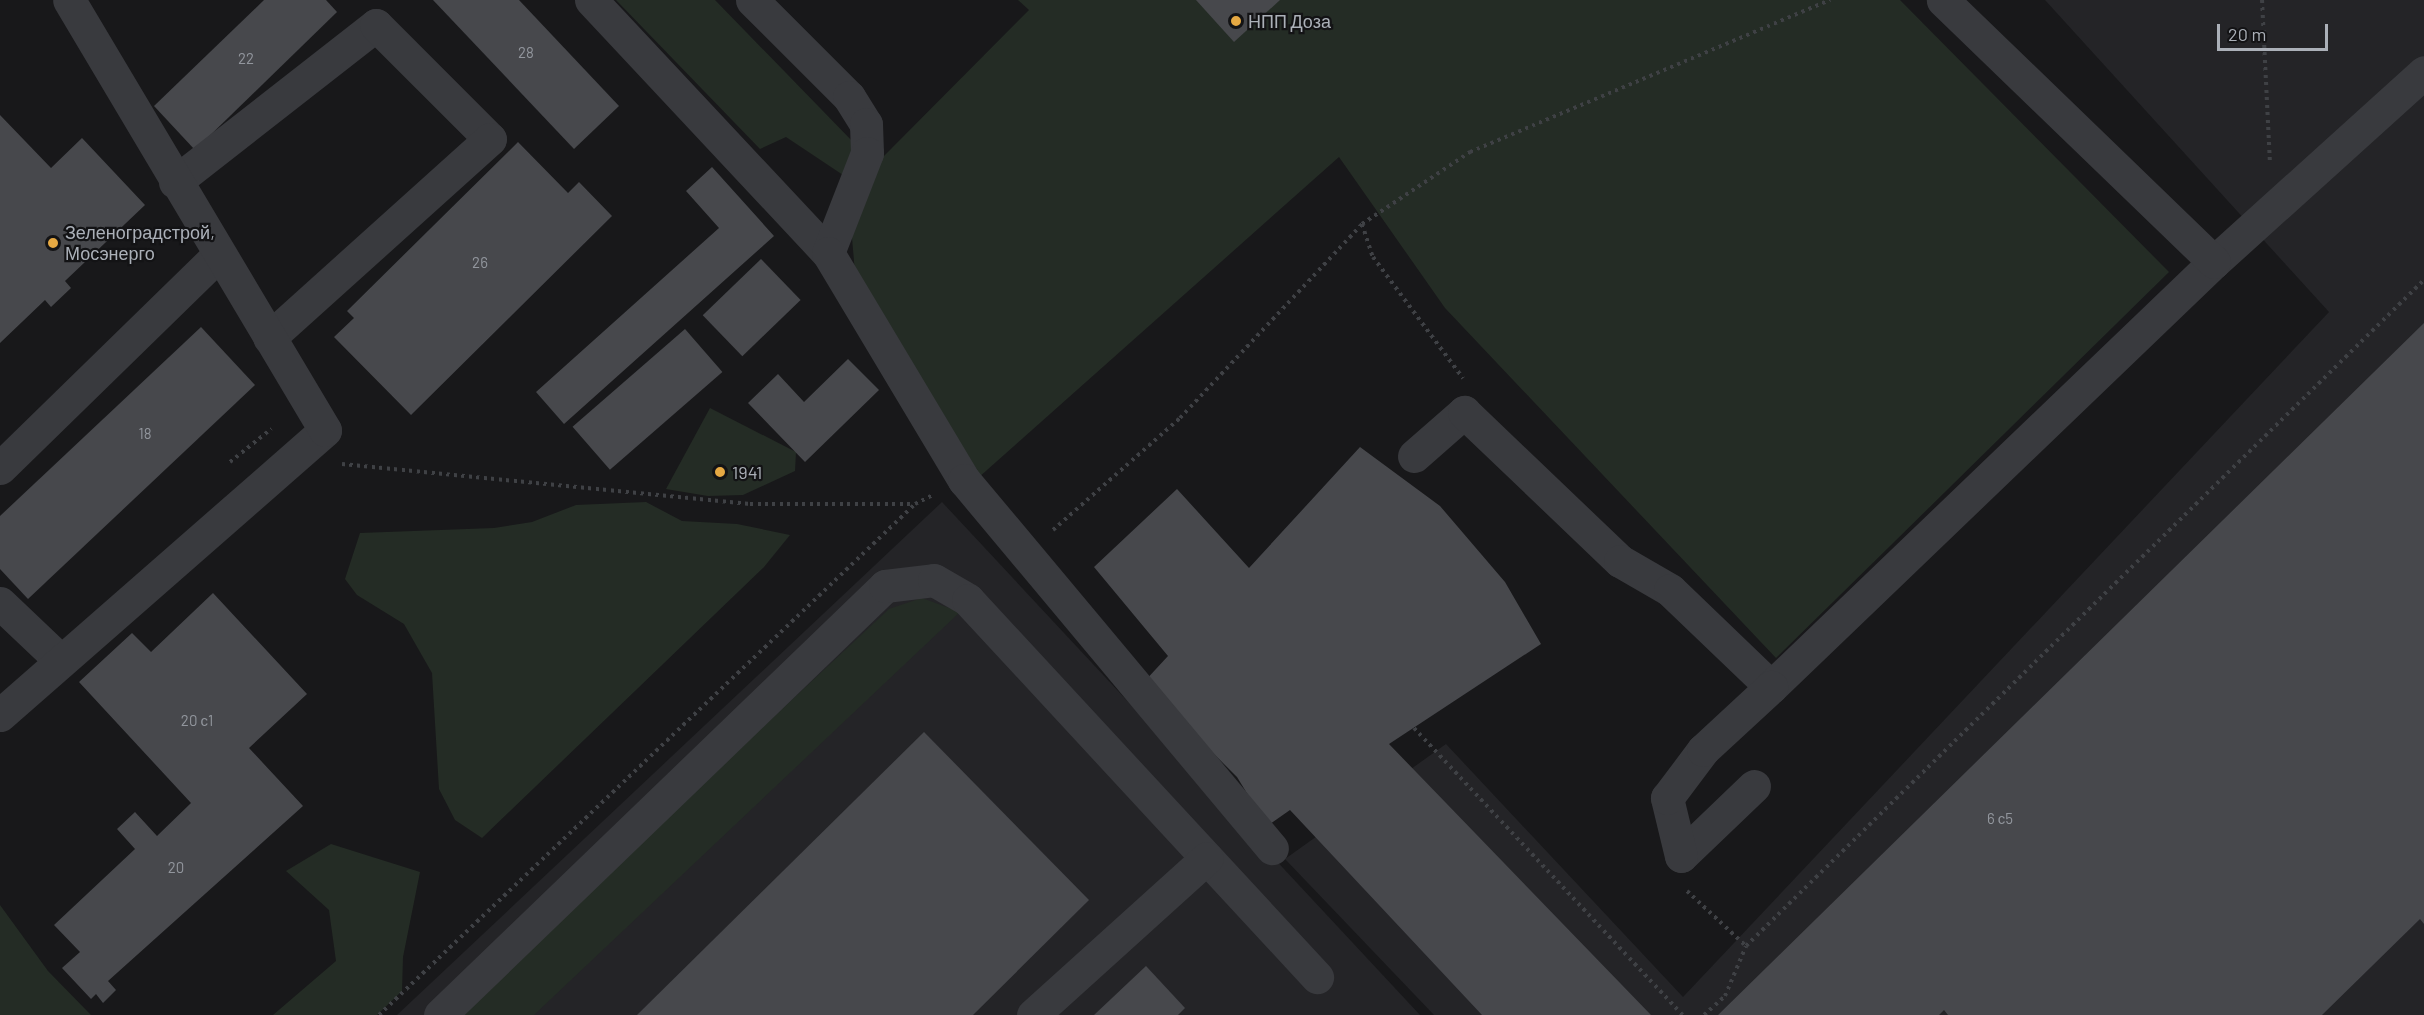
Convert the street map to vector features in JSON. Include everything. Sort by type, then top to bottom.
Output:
[{"type":"lane","points":[[0,715],[325,430],[175,182],[69,0]]},
{"type":"lane","points":[[591,0],[828,253],[964,480],[1028,552],[1272,848]]},
{"type":"lane","points":[[752,0],[849,97],[866,124],[867,153],[828,253]]},
{"type":"lane","points":[[1943,0],[2214,262]]},
{"type":"lane","points":[[175,182],[376,25],[490,139],[269,338]]},
{"type":"lane","points":[[1681,856],[1667,798],[1703,750],[2214,262],[2424,72]]},
{"type":"lane","points":[[0,468],[219,254]]},
{"type":"lane","points":[[1414,456],[1464,412],[1620,561],[1670,590],[1771,687]]},
{"type":"lane","points":[[440,1015],[885,586],[934,580],[968,600],[1317,977]]},
{"type":"lane","points":[[0,603],[60,660]]},
{"type":"lane","points":[[1681,856],[1754,786]]},
{"type":"lane","points":[[1033,1015],[1207,858]]},
{"type":"path","points":[[1028,552],[1180,418],[1362,224],[1470,152],[1830,0]]},
{"type":"path","points":[[2262,0],[2272,209]]},
{"type":"path","points":[[1362,224],[1373,256],[1463,378]]},
{"type":"path","points":[[1704,1015],[1725,996],[1746,946],[2424,280]]},
{"type":"path","points":[[300,452],[311,461],[750,504],[915,504]]},
{"type":"path","points":[[379,1015],[915,504],[964,480]]},
{"type":"path","points":[[1414,728],[1683,1015]]},
{"type":"path","points":[[1681,856],[1682,886],[1746,946]]},
{"type":"shaded area","points":[[616,0],[715,0],[855,144],[843,175],[786,137],[760,149]]},
{"type":"shaded area","points":[[1018,0],[1900,0],[2169,272],[1776,658],[1445,308],[1339,157],[978,478],[857,296],[851,226],[879,161],[1029,10]]},
{"type":"shaded area","points":[[2045,0],[2424,0],[2424,1015],[1434,1015],[1285,859],[1446,744],[1683,997],[2329,312]]},
{"type":"shaded area","points":[[710,408],[796,452],[795,471],[743,495],[708,496],[666,489]]},
{"type":"shaded area","points":[[646,502],[682,521],[737,524],[790,535],[764,567],[482,838],[455,820],[439,789],[432,673],[404,624],[357,595],[345,579],[360,533],[494,528],[532,522],[576,505]]},
{"type":"shaded area","points":[[942,502],[1420,1015],[397,1015]]},
{"type":"shaded area","points":[[922,598],[960,612],[534,1015],[455,1015],[889,609]]},
{"type":"shaded area","points":[[331,844],[420,872],[403,957],[402,991],[377,1015],[273,1015],[336,961],[329,910],[286,871]]},
{"type":"shaded area","points":[[0,905],[48,971],[91,1015],[0,1015]]},
{"type":"building","points":[[264,0],[326,0],[337,12],[195,150],[154,106]]},
{"type":"building","points":[[433,0],[519,0],[619,106],[574,149]]},
{"type":"building","name":"НПП Доза","points":[[1196,0],[1280,0],[1234,42]]},
{"type":"building","name":"Зеленоградстрой, Мосэнерго","points":[[0,115],[51,168],[82,138],[145,205],[65,281],[71,288],[51,307],[45,300],[0,343]]},
{"type":"building","points":[[518,142],[568,193],[579,182],[612,216],[411,415],[334,337],[354,318],[347,311]]},
{"type":"building","points":[[712,167],[774,236],[564,424],[536,392],[719,228],[686,191]]},
{"type":"building","points":[[761,259],[801,300],[742,356],[703,315]]},
{"type":"building","points":[[2424,323],[2424,924],[2420,919],[2322,1015],[1948,1015],[1944,1010],[1939,1015],[1718,1015]]},
{"type":"building","points":[[201,327],[255,385],[28,599],[0,569],[0,516]]},
{"type":"building","points":[[685,329],[722,372],[610,470],[573,427]]},
{"type":"building","points":[[848,359],[879,390],[805,462],[748,403],[778,374],[804,402]]},
{"type":"building","points":[[1360,447],[1440,506],[1505,582],[1541,644],[1389,744],[1651,1015],[1482,1015],[1290,810],[1267,826],[1237,777],[1143,683],[1168,656],[1094,567],[1177,489],[1249,568]]},
{"type":"building","points":[[213,593],[307,694],[249,748],[303,806],[108,981],[116,990],[103,1003],[96,994],[91,999],[62,968],[80,952],[54,925],[135,849],[117,829],[135,812],[157,836],[191,803],[79,682],[132,633],[151,652]]},
{"type":"building","points":[[924,732],[1089,900],[973,1015],[637,1015]]},
{"type":"building","points":[[1146,966],[1185,1008],[1178,1015],[1094,1015]]},
{"type":"place","name":"НПП Доза","points":[[1236,21]]},
{"type":"place","name":"Зеленоградстрой, Мосэнерго","points":[[53,243]]},
{"type":"place","name":"1941","points":[[720,472]]}]
